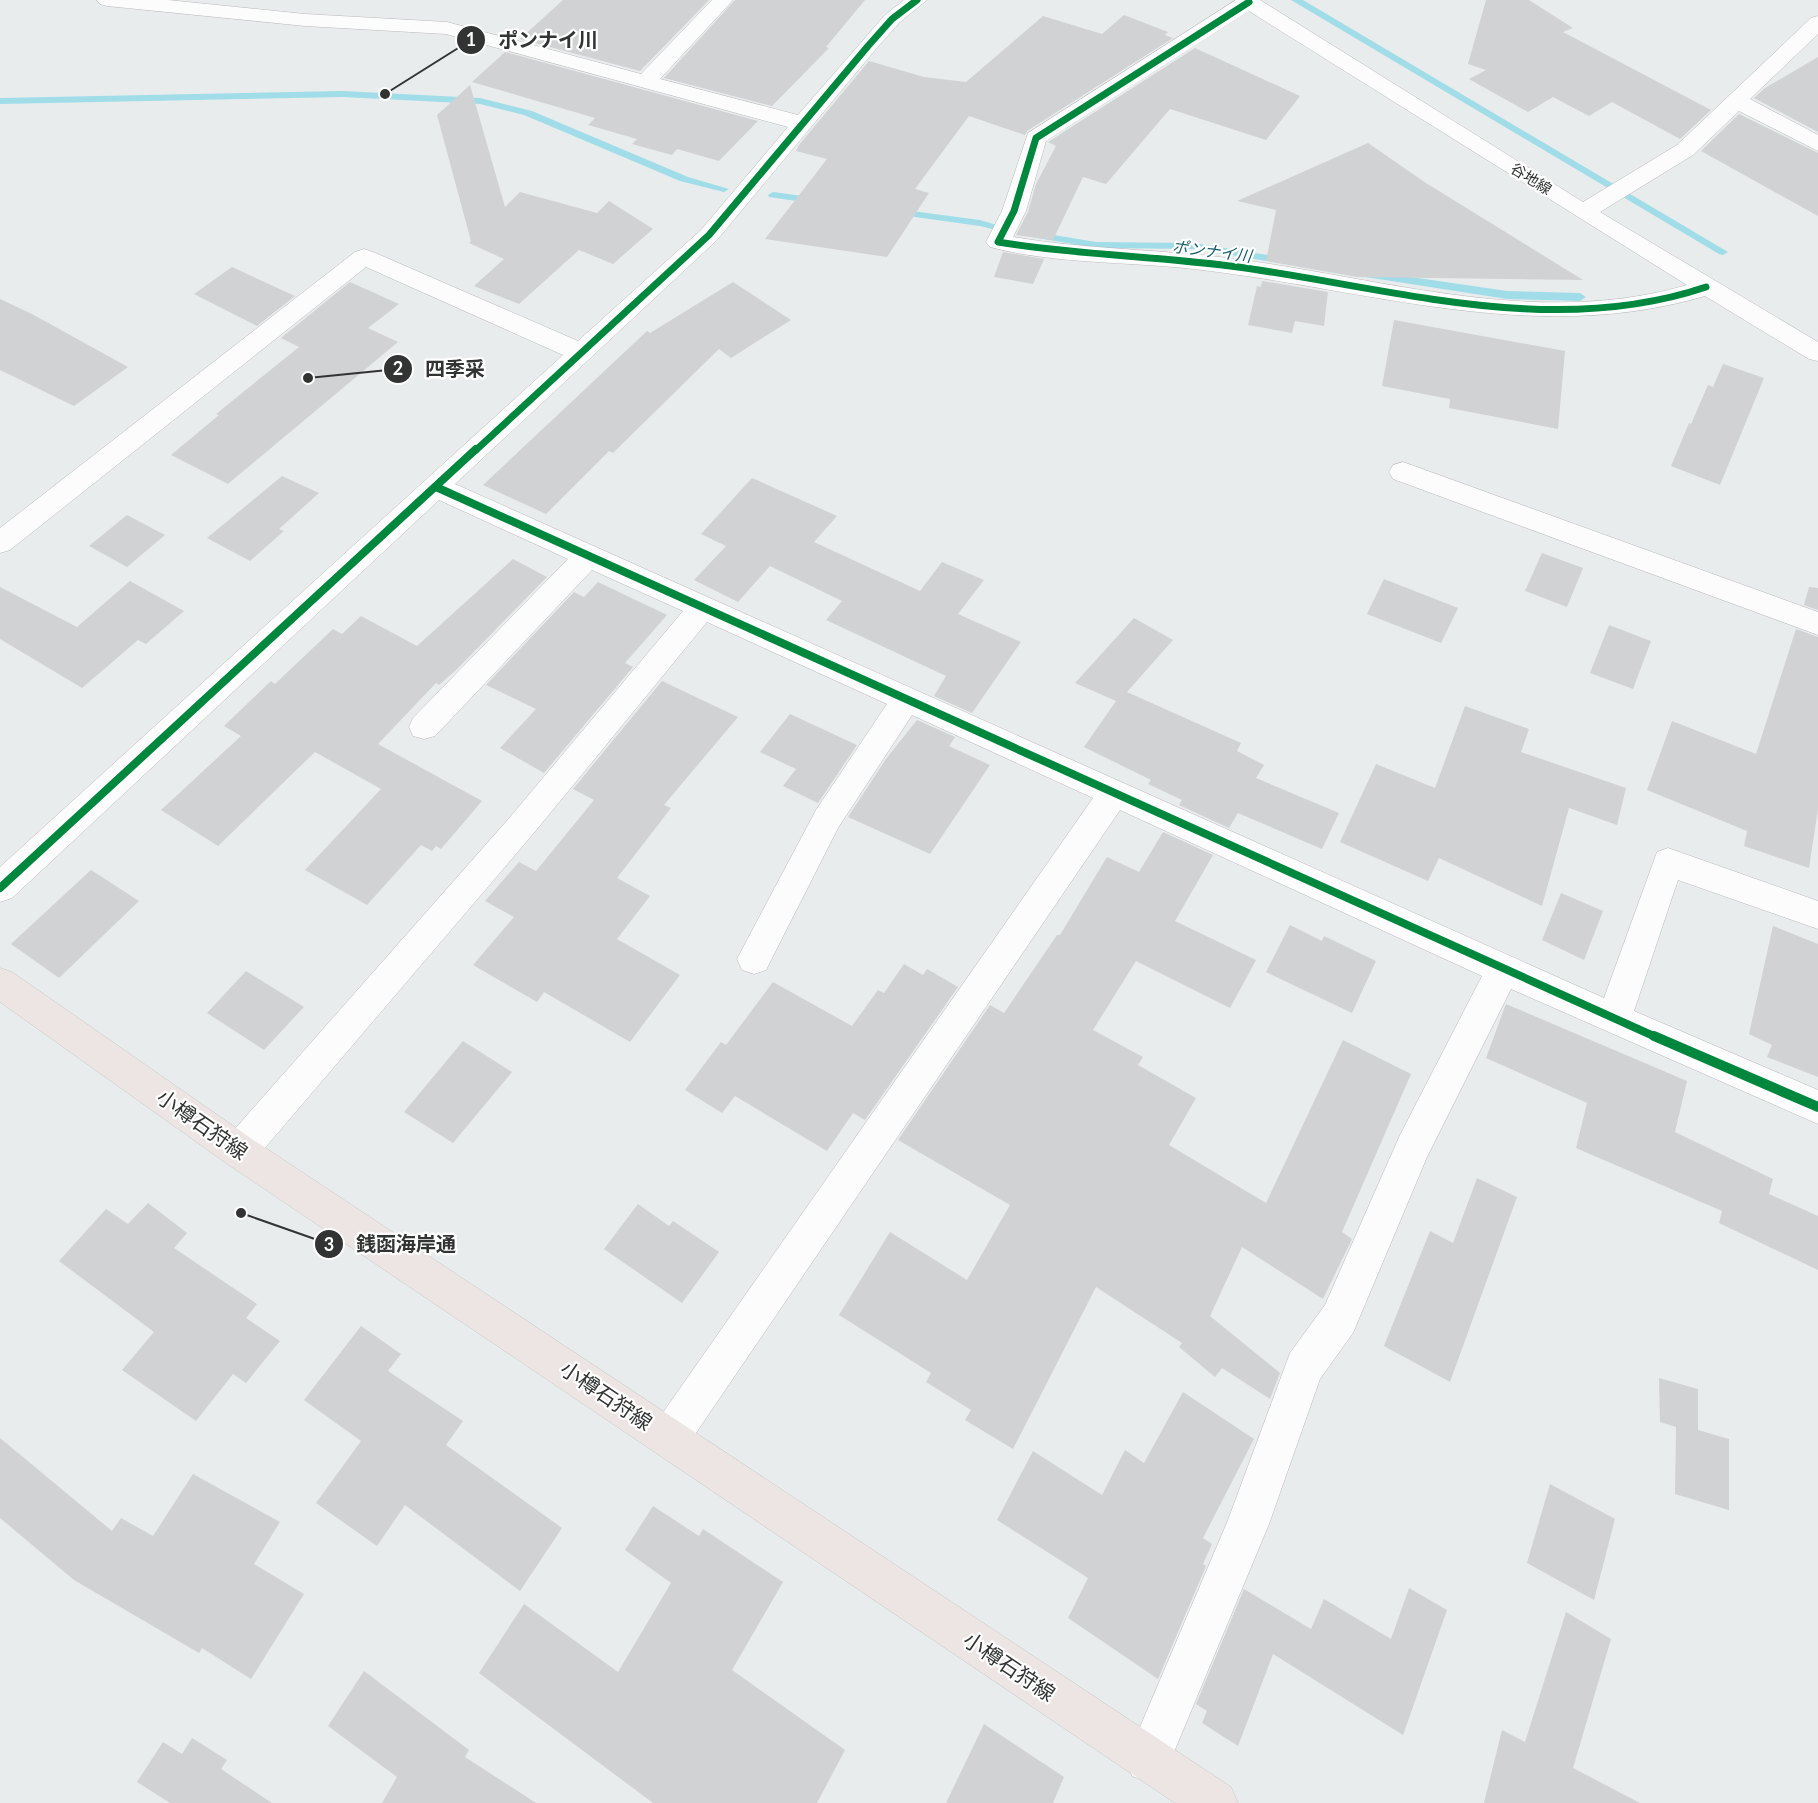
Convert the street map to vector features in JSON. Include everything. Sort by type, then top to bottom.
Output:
[{"type":"main road","name":"小樽石狩線","points":[[0,983],[239,1151],[1215,1803]]},
{"type":"street","points":[[107,0],[304,10],[447,28],[804,124]]},
{"type":"street","points":[[646,81],[723,0]]},
{"type":"street","points":[[0,888],[709,235],[881,30],[917,0]]},
{"type":"street","points":[[1248,1],[1036,138],[1014,211],[998,242],[1089,255],[1202,262],[1420,300],[1532,310],[1606,308],[1681,296],[1706,287]]},
{"type":"street","name":"谷地線","points":[[1248,1],[1583,212],[1818,353]]},
{"type":"street","points":[[1583,212],[1684,150],[1818,22]]},
{"type":"street","points":[[1737,101],[1818,144]]},
{"type":"street","points":[[0,543],[364,257],[582,353]]},
{"type":"street","points":[[1403,472],[1818,624]]},
{"type":"street","points":[[436,487],[701,609],[1614,1019],[1818,1107]]},
{"type":"street","points":[[424,727],[588,556]]},
{"type":"street","points":[[239,1151],[522,825],[701,609]]},
{"type":"street","points":[[754,959],[826,819],[906,700]]},
{"type":"street","points":[[669,1438],[1113,794]]},
{"type":"street","points":[[1614,1019],[1668,862],[1818,915]]},
{"type":"street","points":[[1148,1760],[1248,1524],[1304,1367],[1339,1319],[1413,1147],[1503,969]]},
{"type":"building","points":[[563,0],[709,0],[640,71],[520,39]]},
{"type":"building","points":[[735,0],[865,0],[826,47],[829,48],[772,106],[664,78]]},
{"type":"building","points":[[1486,0],[1529,0],[1573,28],[1563,32],[1711,110],[1680,139],[1612,102],[1589,116],[1553,97],[1528,112],[1469,79],[1486,70],[1468,64]]},
{"type":"building","points":[[1124,15],[1168,32],[1165,35],[1173,38],[1027,131],[1025,135],[969,116],[915,189],[929,193],[887,257],[765,239],[827,159],[796,151],[799,145],[869,61],[924,77],[966,82],[1043,16],[1102,34]]},
{"type":"building","points":[[1195,48],[1300,96],[1266,140],[1170,109],[1106,184],[1083,177],[1053,240],[1016,235],[1028,212],[1036,184],[1056,146],[1048,142]]},
{"type":"building","points":[[505,52],[758,121],[719,161],[677,149],[672,155],[632,144],[637,139],[588,125],[595,118],[472,82]]},
{"type":"building","points":[[1818,57],[1818,132],[1754,98],[1765,88]]},
{"type":"building","points":[[470,85],[505,207],[520,192],[597,213],[609,201],[653,229],[613,264],[579,250],[519,304],[474,286],[504,259],[469,243],[471,241],[437,115]]},
{"type":"building","points":[[1739,114],[1818,153],[1818,216],[1701,151]]},
{"type":"building","points":[[1368,143],[1426,183],[1583,280],[1357,277],[1266,261],[1276,210],[1237,201]]},
{"type":"building","points":[[1003,252],[1044,259],[1033,284],[994,277]]},
{"type":"building","points":[[232,267],[295,296],[257,326],[194,294]]},
{"type":"building","points":[[1262,281],[1328,292],[1324,326],[1295,321],[1292,333],[1248,325],[1257,286],[1261,287]]},
{"type":"building","points":[[350,282],[399,304],[368,328],[398,342],[228,484],[171,455],[219,415],[216,414],[299,347],[281,338]]},
{"type":"building","points":[[733,282],[791,320],[731,358],[719,349],[613,453],[609,451],[546,514],[483,485],[647,331],[650,333]]},
{"type":"building","points":[[0,299],[128,367],[74,406],[0,370]]},
{"type":"building","points":[[1394,320],[1565,351],[1558,429],[1449,408],[1450,399],[1382,386]]},
{"type":"building","points":[[1723,364],[1764,378],[1720,485],[1671,466],[1708,385],[1713,387]]},
{"type":"building","points":[[282,476],[319,493],[279,529],[284,531],[250,561],[207,538]]},
{"type":"building","points":[[752,478],[837,516],[814,542],[920,591],[942,562],[984,580],[958,614],[1021,642],[972,713],[934,696],[946,676],[826,620],[842,601],[770,566],[738,602],[694,580],[726,546],[701,534]]},
{"type":"building","points":[[127,515],[165,535],[127,567],[89,546]]},
{"type":"building","points":[[1542,553],[1583,568],[1567,607],[1525,591]]},
{"type":"building","points":[[513,559],[547,577],[456,670],[439,685],[436,683],[378,744],[482,801],[441,849],[436,846],[432,851],[421,845],[367,905],[305,870],[381,789],[315,752],[218,846],[161,810],[241,736],[224,726],[271,681],[275,684],[333,629],[342,634],[361,616],[417,646]]},
{"type":"building","points":[[1384,579],[1458,608],[1441,643],[1367,614]]},
{"type":"building","points":[[130,581],[184,611],[146,644],[138,640],[82,688],[0,639],[0,587],[77,627]]},
{"type":"building","points":[[598,582],[667,615],[625,663],[633,667],[544,773],[500,748],[536,709],[486,685],[574,592],[584,597]]},
{"type":"building","points":[[1809,587],[1818,588],[1818,610],[1804,605]]},
{"type":"building","points":[[1134,618],[1173,640],[1127,692],[1241,743],[1237,751],[1264,765],[1256,778],[1339,813],[1322,849],[1238,813],[1229,828],[1179,805],[1182,800],[1148,784],[1151,780],[1084,747],[1116,701],[1075,683]]},
{"type":"building","points":[[1609,625],[1651,641],[1633,689],[1590,673]]},
{"type":"building","points":[[1796,629],[1818,637],[1818,809],[1809,868],[1744,846],[1747,831],[1647,790],[1672,721],[1756,754]]},
{"type":"building","points":[[662,681],[738,717],[664,805],[671,808],[617,878],[650,896],[617,939],[680,975],[630,1042],[544,992],[537,1002],[473,965],[514,917],[485,901],[519,862],[536,871],[594,800],[573,789]]},
{"type":"building","points":[[1465,706],[1529,729],[1521,752],[1626,788],[1617,825],[1569,808],[1542,906],[1439,858],[1428,881],[1340,842],[1376,764],[1435,788]]},
{"type":"building","points":[[790,714],[857,745],[818,803],[783,786],[796,769],[760,752]]},
{"type":"building","points":[[917,720],[955,737],[949,746],[990,765],[930,854],[848,817],[886,759]]},
{"type":"building","points":[[1163,832],[1213,855],[1175,921],[1256,960],[1230,1008],[1136,961],[1093,1030],[1143,1057],[1138,1065],[1196,1098],[1169,1145],[1266,1203],[1343,1040],[1411,1074],[1342,1232],[1352,1239],[1323,1299],[1242,1247],[1210,1316],[1280,1373],[1270,1399],[1222,1368],[1215,1377],[1179,1347],[1182,1343],[1096,1287],[1013,1449],[965,1420],[971,1410],[926,1382],[931,1373],[839,1315],[890,1232],[967,1280],[1010,1205],[898,1140],[990,1005],[1004,1013],[1057,935],[1060,935],[1107,857],[1139,872]]},
{"type":"building","points":[[91,870],[139,901],[59,978],[11,944]]},
{"type":"building","points":[[1561,893],[1603,911],[1584,960],[1542,940]]},
{"type":"building","points":[[1290,925],[1322,941],[1324,936],[1376,961],[1352,1013],[1266,972]]},
{"type":"building","points":[[1773,926],[1818,944],[1818,1077],[1767,1057],[1772,1045],[1749,1034]]},
{"type":"building","points":[[904,964],[923,975],[927,969],[958,987],[865,1120],[853,1113],[827,1151],[735,1096],[722,1113],[685,1090],[721,1042],[726,1045],[773,982],[852,1026],[878,990],[884,993]]},
{"type":"building","points":[[246,971],[304,1007],[264,1050],[207,1013]]},
{"type":"building","points":[[1506,1004],[1687,1081],[1675,1132],[1773,1179],[1769,1194],[1818,1216],[1818,1270],[1719,1223],[1722,1211],[1576,1148],[1587,1103],[1486,1058]]},
{"type":"building","points":[[463,1041],[512,1072],[453,1143],[404,1112]]},
{"type":"building","points":[[1477,1178],[1517,1197],[1450,1382],[1384,1346],[1430,1231],[1453,1243]]},
{"type":"building","points":[[148,1203],[187,1233],[174,1248],[257,1304],[246,1318],[280,1341],[246,1383],[233,1374],[196,1421],[122,1370],[154,1332],[59,1261],[106,1209],[128,1224]]},
{"type":"building","points":[[638,1204],[669,1226],[673,1221],[719,1252],[682,1303],[604,1249]]},
{"type":"building","points":[[361,1326],[401,1354],[388,1371],[463,1421],[446,1445],[562,1528],[520,1591],[405,1505],[377,1546],[316,1503],[361,1441],[304,1400]]},
{"type":"building","points":[[1659,1378],[1698,1389],[1698,1430],[1729,1439],[1729,1510],[1675,1494],[1676,1427],[1660,1422]]},
{"type":"building","points":[[1183,1392],[1254,1439],[1203,1538],[1212,1544],[1203,1564],[1206,1566],[1158,1679],[1068,1618],[1088,1578],[997,1520],[1033,1451],[1102,1495],[1125,1450],[1144,1463]]},
{"type":"building","points":[[0,1438],[112,1531],[121,1518],[153,1536],[193,1474],[280,1522],[254,1564],[304,1594],[251,1679],[202,1648],[199,1653],[74,1580],[0,1518]]},
{"type":"building","points":[[1550,1484],[1615,1519],[1594,1600],[1527,1563]]},
{"type":"building","points":[[653,1506],[699,1536],[703,1529],[783,1582],[732,1670],[845,1750],[817,1803],[653,1803],[479,1673],[524,1604],[618,1672],[671,1583],[625,1550]]},
{"type":"building","points":[[1409,1588],[1447,1610],[1403,1735],[1273,1654],[1238,1746],[1202,1723],[1207,1711],[1196,1704],[1244,1589],[1311,1629],[1324,1599],[1391,1639]]},
{"type":"building","points":[[1566,1612],[1611,1639],[1573,1768],[1640,1803],[1484,1803],[1502,1730],[1525,1742]]},
{"type":"building","points":[[364,1671],[469,1750],[465,1757],[536,1803],[382,1803],[397,1777],[328,1726]]},
{"type":"building","points":[[984,1724],[1064,1777],[1053,1803],[946,1803]]},
{"type":"building","points":[[192,1738],[227,1760],[221,1769],[272,1803],[170,1803],[137,1782],[163,1742],[182,1754]]},
{"type":"waterway","name":"ポンナイ川","points":[[1296,0],[1723,252]]},
{"type":"waterway","name":"ポンナイ川","points":[[0,101],[343,94],[480,101],[528,113],[684,179],[724,189]]},
{"type":"waterway","name":"ポンナイ川","points":[[773,195],[817,201]]},
{"type":"waterway","name":"ポンナイ川","points":[[897,212],[980,223],[1012,231]]},
{"type":"waterway","name":"ポンナイ川","points":[[1036,235],[1096,245],[1194,246],[1286,261]]},
{"type":"waterway","name":"ポンナイ川","points":[[1363,274],[1507,295],[1580,297]]},
{"type":"cycle path","points":[[0,888],[709,235],[868,46],[892,19],[917,0]]},
{"type":"cycle path","points":[[1249,2],[1036,138],[1014,211],[998,242],[1074,252],[1202,262],[1256,269],[1415,298],[1522,309],[1577,309],[1631,304],[1706,287]]},
{"type":"cycle path","points":[[436,487],[1614,1019],[1818,1107]]},
{"type":"place","name":"ポンナイ川","points":[[385,94]]},
{"type":"place","name":"四季采","points":[[308,378]]},
{"type":"place","name":"銭函海岸通","points":[[241,1213]]}]
